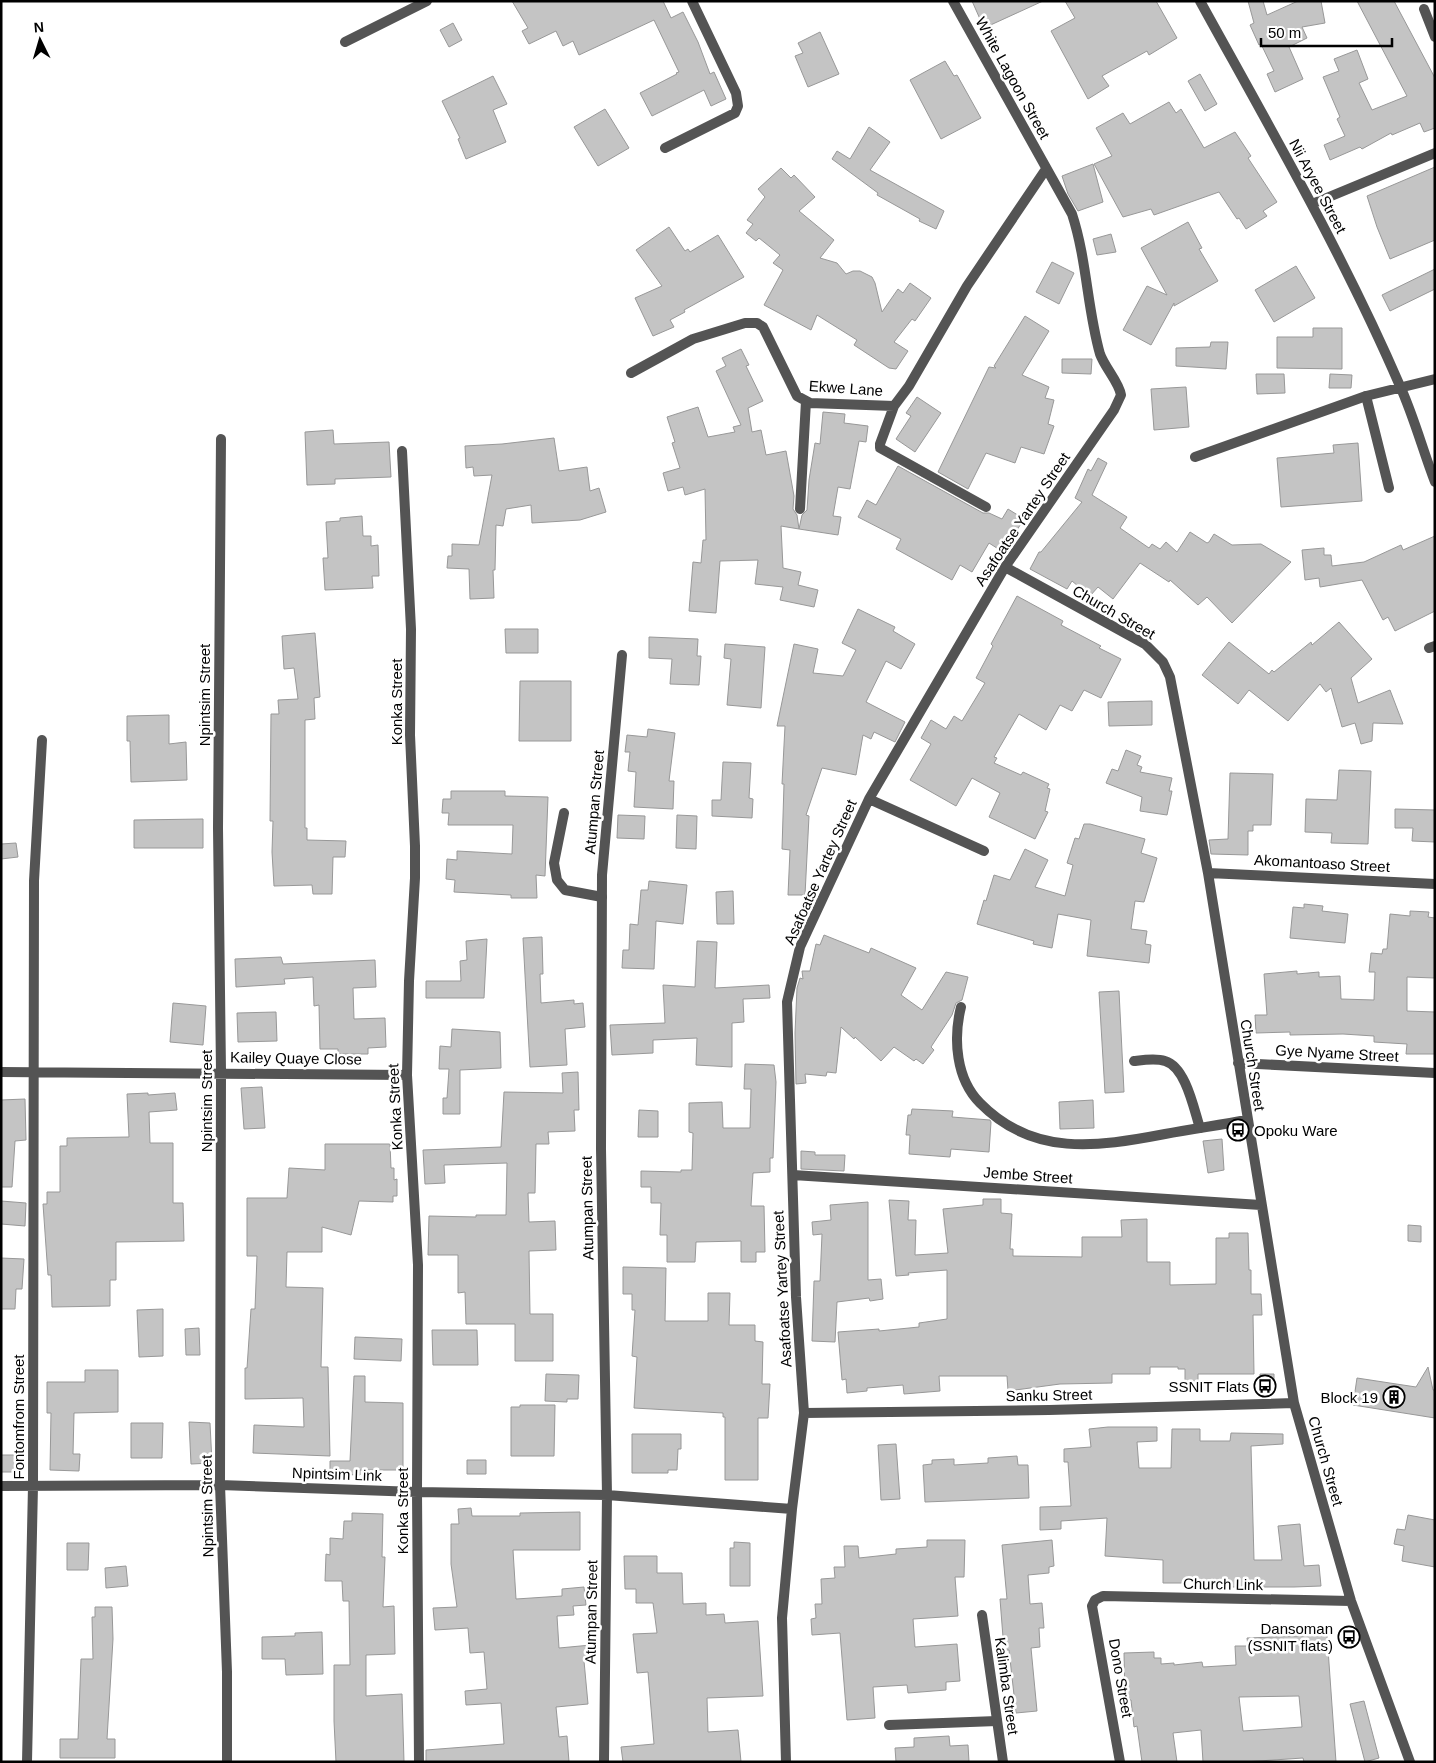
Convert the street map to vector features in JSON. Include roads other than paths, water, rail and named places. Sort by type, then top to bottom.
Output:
[{"type":"street","points":[[345,42],[426,1]]},
{"type":"street","points":[[666,148],[735,113],[738,106],[736,93],[692,1]]},
{"type":"street","name":"White Lagoon Street","points":[[953,1],[1046,169]]},
{"type":"street","name":"Nii Aryee Street","points":[[1200,1],[1312,204],[1380,341],[1401,388],[1435,482]]},
{"type":"street","points":[[1424,9],[1435,37]]},
{"type":"street","points":[[1312,204],[1435,153]]},
{"type":"street","name":"Ekwe Lane","points":[[630,373],[693,339],[745,323],[757,323],[763,327],[797,396],[806,401],[894,406],[910,386],[967,286],[1046,169]]},
{"type":"street","name":"Asafoatse Yartey Street","points":[[786,1762],[782,1618],[792,1509],[804,1413],[796,1297],[787,1002],[800,947],[869,799],[1005,567],[1114,410],[1121,395],[1101,355],[1091,317],[1077,229],[1072,214],[1046,169]]},
{"type":"street","points":[[1195,457],[1366,396],[1435,379]]},
{"type":"street","points":[[1366,396],[1389,488]]},
{"type":"street","points":[[800,509],[806,401]]},
{"type":"street","points":[[894,406],[880,448],[986,507]]},
{"type":"street","name":"Npintsim Street","points":[[221,439],[218,828],[221,1072],[220,1485],[227,1672],[227,1762]]},
{"type":"street","name":"Konka Street","points":[[402,451],[411,629],[410,735],[415,846],[409,981],[408,1074],[418,1265],[419,1762]]},
{"type":"street","name":"Church Street","points":[[1005,567],[1145,644],[1163,662],[1170,677],[1208,872],[1294,1403],[1351,1601],[1410,1762]]},
{"type":"street","name":"Atumpan Street","points":[[604,1762],[607,1495],[601,1149],[602,896],[603,865],[622,655]]},
{"type":"street","name":"Fontomfrom Street","points":[[27,1762],[33,1486],[34,881],[42,740]]},
{"type":"street","points":[[869,799],[984,851]]},
{"type":"street","points":[[564,813],[554,863],[557,880],[564,890],[602,896]]},
{"type":"street","name":"Akomantoaso Street","points":[[1208,872],[1435,884]]},
{"type":"street","points":[[961,1007],[957,1023],[956,1044],[964,1078],[974,1097],[990,1113],[1014,1130],[1046,1140],[1071,1145],[1107,1144],[1247,1120]]},
{"type":"street","points":[[1134,1061],[1165,1061],[1175,1066],[1182,1075],[1200,1128]]},
{"type":"street","name":"Gye Nyame Street","points":[[1238,1063],[1435,1073]]},
{"type":"street","name":"Kailey Quaye Close","points":[[1,1072],[408,1074]]},
{"type":"street","name":"Jembe Street","points":[[793,1175],[1261,1206]]},
{"type":"street","name":"Sanku Street","points":[[804,1413],[1049,1410],[1294,1403]]},
{"type":"street","name":"Npintsim Link","points":[[1,1486],[220,1485],[417,1492],[607,1495],[792,1509]]},
{"type":"street","name":"Church Link","points":[[1095,1600],[1103,1596],[1351,1601]]},
{"type":"street","name":"Dono Street","points":[[1095,1600],[1092,1606],[1120,1762]]},
{"type":"street","name":"Kalimba Street","points":[[982,1615],[1003,1762]]},
{"type":"street","points":[[889,1725],[997,1721]]},
{"type":"place","name":"Opoku Ware","points":[[1238,1130]]},
{"type":"place","name":"SSNIT Flats","points":[[1265,1386]]},
{"type":"place","name":"Block 19","points":[[1394,1397]]},
{"type":"place","name":"Dansoman (SSNIT flats)","points":[[1349,1637]]}]
